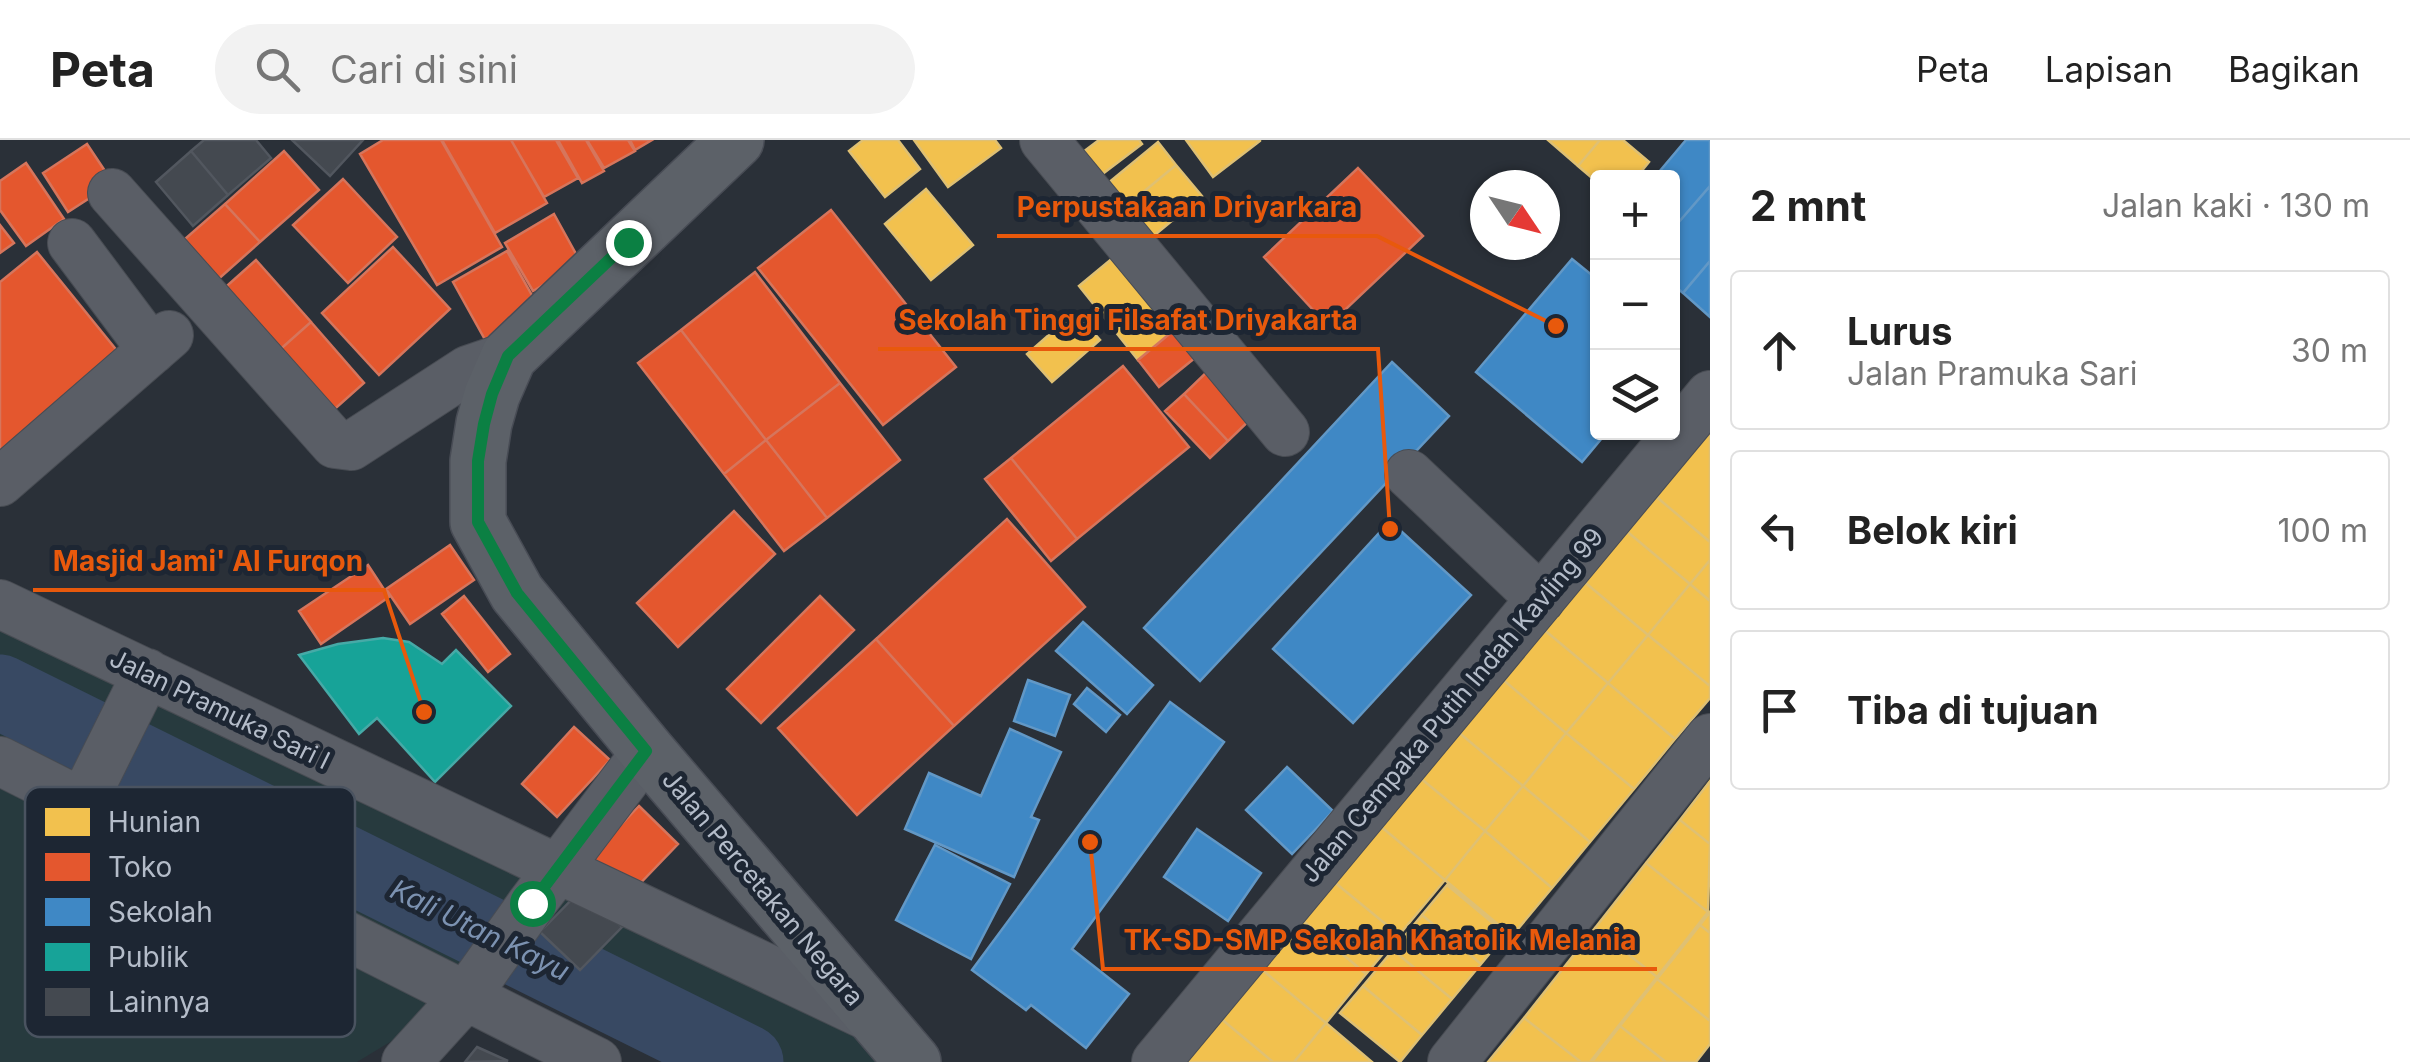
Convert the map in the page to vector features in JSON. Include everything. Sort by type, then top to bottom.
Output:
[{"type":"main road","name":"Jalan Percetakan Negara","points":[[736,140],[508,356],[484,424],[478,461],[478,522],[517,593],[646,751],[913,1062]]},
{"type":"street","points":[[1044,140],[1285,432]]},
{"type":"street","points":[[112,193],[335,444],[350,446],[468,370],[508,356]]},
{"type":"street","points":[[0,482],[161,342],[72,243]]},
{"type":"street","name":"Jalan Cempaka Putih Indah Kavling 99","points":[[1156,1062],[1710,395]]},
{"type":"street","points":[[1409,474],[1541,599]]},
{"type":"street","name":"Jalan Pramuka Sari I","points":[[0,604],[144,680],[365,780],[545,886],[874,1019]]},
{"type":"street","points":[[91,787],[144,680]]},
{"type":"street","points":[[1452,1062],[1710,738]]},
{"type":"street","points":[[406,1062],[473,987],[646,751]]},
{"type":"street","points":[[0,760],[67,787]]},
{"type":"street","points":[[355,928],[473,987],[597,1062]]},
{"type":"green space","points":[[0,601],[906,1062],[742,1062],[501,944],[466,996],[357,1062],[0,1062]]},
{"type":"building: Hunian","points":[[863,140],[898,140],[920,169],[885,197],[849,151]]},
{"type":"building: Hunian","points":[[914,140],[995,140],[1001,148],[948,187]]},
{"type":"building: Hunian","points":[[1099,140],[1139,140],[1142,144],[1092,182],[1075,158]]},
{"type":"building: Hunian","points":[[1186,140],[1260,140],[1260,141],[1213,177]]},
{"type":"building: Hunian","points":[[1548,140],[1600,140],[1578,166]]},
{"type":"building: Hunian","points":[[1600,140],[1623,140],[1649,162],[1642,170],[1590,170],[1590,176],[1578,166]]},
{"type":"building: Hunian","points":[[1158,142],[1176,165],[1119,212],[1101,189]]},
{"type":"building: Hunian","points":[[1176,165],[1202,196],[1145,243],[1119,212]]},
{"type":"building: Hunian","points":[[926,189],[973,245],[931,280],[885,224]]},
{"type":"building: Hunian","points":[[1120,252],[1179,326],[1138,360],[1079,286]]},
{"type":"building: Hunian","points":[[1075,312],[1100,340],[1052,382],[1027,354]]},
{"type":"building: Hunian","points":[[1710,426],[1710,542],[1653,494]]},
{"type":"building: Hunian","points":[[1653,494],[1710,542],[1710,560],[1690,584],[1624,529]]},
{"type":"building: Hunian","points":[[1624,529],[1690,584],[1648,635],[1582,580]]},
{"type":"building: Hunian","points":[[1710,560],[1710,601],[1690,584]]},
{"type":"building: Hunian","points":[[1582,580],[1648,635],[1608,683],[1542,628]]},
{"type":"building: Hunian","points":[[1690,584],[1710,601],[1710,686],[1648,635]]},
{"type":"building: Hunian","points":[[1542,628],[1608,683],[1566,733],[1501,678]]},
{"type":"building: Hunian","points":[[1648,635],[1710,686],[1710,698],[1675,739],[1608,683]]},
{"type":"building: Hunian","points":[[1501,678],[1566,733],[1523,786],[1457,731]]},
{"type":"building: Hunian","points":[[1608,683],[1675,739],[1634,789],[1566,733]]},
{"type":"building: Hunian","points":[[1457,731],[1523,786],[1485,831],[1419,777]]},
{"type":"building: Hunian","points":[[1566,733],[1634,789],[1590,842],[1523,786]]},
{"type":"building: Hunian","points":[[1419,777],[1485,831],[1445,880],[1379,825]]},
{"type":"building: Hunian","points":[[1710,781],[1710,844],[1680,820]]},
{"type":"building: Hunian","points":[[1523,786],[1590,842],[1552,888],[1485,831]]},
{"type":"building: Hunian","points":[[1680,820],[1710,844],[1708,912],[1646,863]]},
{"type":"building: Hunian","points":[[1379,825],[1445,880],[1399,935],[1333,881]]},
{"type":"building: Hunian","points":[[1485,831],[1552,888],[1512,936],[1445,880]]},
{"type":"building: Hunian","points":[[1646,863],[1708,912],[1657,977],[1595,928]]},
{"type":"building: Hunian","points":[[1333,881],[1399,935],[1366,974],[1301,919]]},
{"type":"building: Hunian","points":[[1447,885],[1506,934],[1481,964],[1422,915]]},
{"type":"building: Hunian","points":[[1710,912],[1710,933],[1700,925]]},
{"type":"building: Hunian","points":[[1422,915],[1481,964],[1452,999],[1393,950]]},
{"type":"building: Hunian","points":[[1301,919],[1366,974],[1326,1023],[1260,968]]},
{"type":"building: Hunian","points":[[1700,925],[1710,933],[1710,1021],[1657,979]]},
{"type":"building: Hunian","points":[[1595,928],[1657,977],[1590,1062],[1581,1062],[1524,1018]]},
{"type":"building: Hunian","points":[[1393,950],[1452,999],[1422,1035],[1363,986]]},
{"type":"building: Hunian","points":[[1260,968],[1326,1023],[1294,1062],[1273,1062],[1219,1017]]},
{"type":"building: Hunian","points":[[1657,979],[1710,1021],[1710,1044],[1696,1062],[1666,1062],[1620,1026]]},
{"type":"building: Hunian","points":[[1363,986],[1422,1035],[1400,1062],[1340,1013]]},
{"type":"building: Hunian","points":[[1219,1017],[1273,1062],[1182,1062]]},
{"type":"building: Hunian","points":[[1524,1018],[1581,1062],[1488,1062]]},
{"type":"building: Hunian","points":[[1326,1023],[1372,1062],[1294,1062]]},
{"type":"building: Hunian","points":[[1620,1026],[1666,1062],[1592,1062]]},
{"type":"building: Toko","points":[[383,140],[441,140],[502,247],[437,285],[360,154]]},
{"type":"building: Toko","points":[[442,140],[511,140],[547,203],[495,233]]},
{"type":"building: Toko","points":[[511,140],[556,140],[578,178],[544,197]]},
{"type":"building: Toko","points":[[558,140],[586,140],[604,171],[582,183]]},
{"type":"building: Toko","points":[[587,140],[628,140],[635,151],[604,168]]},
{"type":"building: Toko","points":[[630,140],[652,140],[635,150]]},
{"type":"building: Toko","points":[[87,144],[113,183],[68,212],[43,173]]},
{"type":"building: Toko","points":[[284,151],[319,190],[260,242],[225,204]]},
{"type":"building: Toko","points":[[26,163],[64,219],[26,246],[0,210],[0,181]]},
{"type":"building: Toko","points":[[1358,168],[1423,236],[1328,326],[1264,257]]},
{"type":"building: Toko","points":[[343,179],[397,237],[348,283],[293,225]]},
{"type":"building: Toko","points":[[225,204],[260,242],[205,291],[170,252]]},
{"type":"building: Toko","points":[[831,210],[956,367],[883,425],[758,268]]},
{"type":"building: Toko","points":[[554,214],[581,263],[533,291],[505,243]]},
{"type":"building: Toko","points":[[0,225],[14,243],[0,253]]},
{"type":"building: Toko","points":[[393,247],[450,309],[379,375],[322,313]]},
{"type":"building: Toko","points":[[507,251],[542,313],[488,345],[453,282]]},
{"type":"building: Toko","points":[[37,252],[123,358],[0,457],[0,282]]},
{"type":"building: Toko","points":[[256,260],[311,322],[266,362],[211,300]]},
{"type":"building: Toko","points":[[755,272],[840,383],[766,440],[681,330]]},
{"type":"building: Toko","points":[[311,322],[364,383],[319,423],[266,362]]},
{"type":"building: Toko","points":[[1179,326],[1201,353],[1159,387],[1138,360]]},
{"type":"building: Toko","points":[[681,330],[766,440],[724,474],[638,363]]},
{"type":"building: Toko","points":[[1123,366],[1189,447],[1077,539],[1011,458]]},
{"type":"building: Toko","points":[[1213,366],[1257,413],[1228,441],[1184,394]]},
{"type":"building: Toko","points":[[840,383],[900,460],[827,518],[766,440]]},
{"type":"building: Toko","points":[[1184,394],[1228,441],[1210,458],[1165,411]]},
{"type":"building: Toko","points":[[766,440],[827,518],[784,551],[724,474]]},
{"type":"building: Toko","points":[[1011,458],[1077,539],[1051,561],[985,479]]},
{"type":"building: Toko","points":[[734,511],[775,554],[678,647],[637,603]]},
{"type":"building: Toko","points":[[1007,519],[1085,607],[954,726],[876,639]]},
{"type":"building: Toko","points":[[450,545],[474,580],[410,624],[386,589]]},
{"type":"building: Toko","points":[[368,565],[389,597],[321,644],[299,611]]},
{"type":"building: Toko","points":[[464,596],[510,654],[488,672],[442,614]]},
{"type":"building: Toko","points":[[820,596],[854,630],[761,723],[727,689]]},
{"type":"building: Toko","points":[[876,639],[954,726],[857,815],[778,728]]},
{"type":"building: Toko","points":[[574,727],[610,760],[557,817],[522,784]]},
{"type":"building: Toko","points":[[639,806],[678,844],[628,896],[589,858]]},
{"type":"building: Sekolah","points":[[1686,140],[1710,140],[1710,186],[1680,221],[1680,170],[1661,170]]},
{"type":"building: Sekolah","points":[[1710,186],[1710,261],[1683,293],[1680,291],[1680,221]]},
{"type":"building: Sekolah","points":[[1572,259],[1590,274],[1590,440],[1600,440],[1582,462],[1476,372]]},
{"type":"building: Sekolah","points":[[1710,261],[1710,317],[1683,293]]},
{"type":"building: Sekolah","points":[[1392,362],[1449,416],[1200,681],[1144,628]]},
{"type":"building: Sekolah","points":[[1390,521],[1471,595],[1353,723],[1273,649]]},
{"type":"building: Sekolah","points":[[1083,622],[1153,685],[1127,714],[1056,651]]},
{"type":"building: Sekolah","points":[[1028,680],[1070,695],[1055,736],[1014,721]]},
{"type":"building: Sekolah","points":[[1087,688],[1120,715],[1106,732],[1074,704]]},
{"type":"building: Sekolah","points":[[1170,702],[1224,742],[1072,949],[1129,994],[1086,1048],[1031,1005],[1026,1010],[972,970]]},
{"type":"building: Sekolah","points":[[1010,729],[1061,752],[1031,817],[1039,820],[1014,877],[905,829],[929,773],[981,796]]},
{"type":"building: Sekolah","points":[[1287,767],[1333,811],[1292,854],[1246,810]]},
{"type":"building: Sekolah","points":[[1197,829],[1261,873],[1228,921],[1164,877]]},
{"type":"building: Sekolah","points":[[935,845],[1010,884],[971,959],[896,920]]},
{"type":"building: Publik","points":[[383,638],[409,642],[442,664],[456,650],[511,706],[435,782],[377,718],[359,734],[299,655],[338,644]]},
{"type":"building: Lainnya","points":[[204,140],[256,140],[271,158],[228,195],[191,151]]},
{"type":"building: Lainnya","points":[[292,140],[363,140],[330,176]]},
{"type":"building: Lainnya","points":[[191,151],[228,195],[193,226],[156,182]]},
{"type":"building: Lainnya","points":[[583,888],[622,927],[580,970],[540,932]]},
{"type":"building: Lainnya","points":[[477,1047],[508,1061],[465,1062]]},
{"type":"waterway","name":"Kali Utan Kayu","points":[[0,692],[192,787]]},
{"type":"waterway","name":"Kali Utan Kayu","points":[[355,868],[746,1062]]},
{"type":"place","name":"Perpustakaan Driyarkara","points":[[1556,326]]},
{"type":"place","name":"Sekolah Tinggi Filsafat Driyakarta","points":[[1390,529]]},
{"type":"place","name":"Masjid Jami' Al Furqon","points":[[424,712]]},
{"type":"place","name":"TK-SD-SMP Sekolah Khatolik Melania","points":[[1090,842]]},
{"type":"route","points":[[532,903],[646,751],[517,593],[478,522],[478,461],[492,394],[508,356],[628,242]]}]
